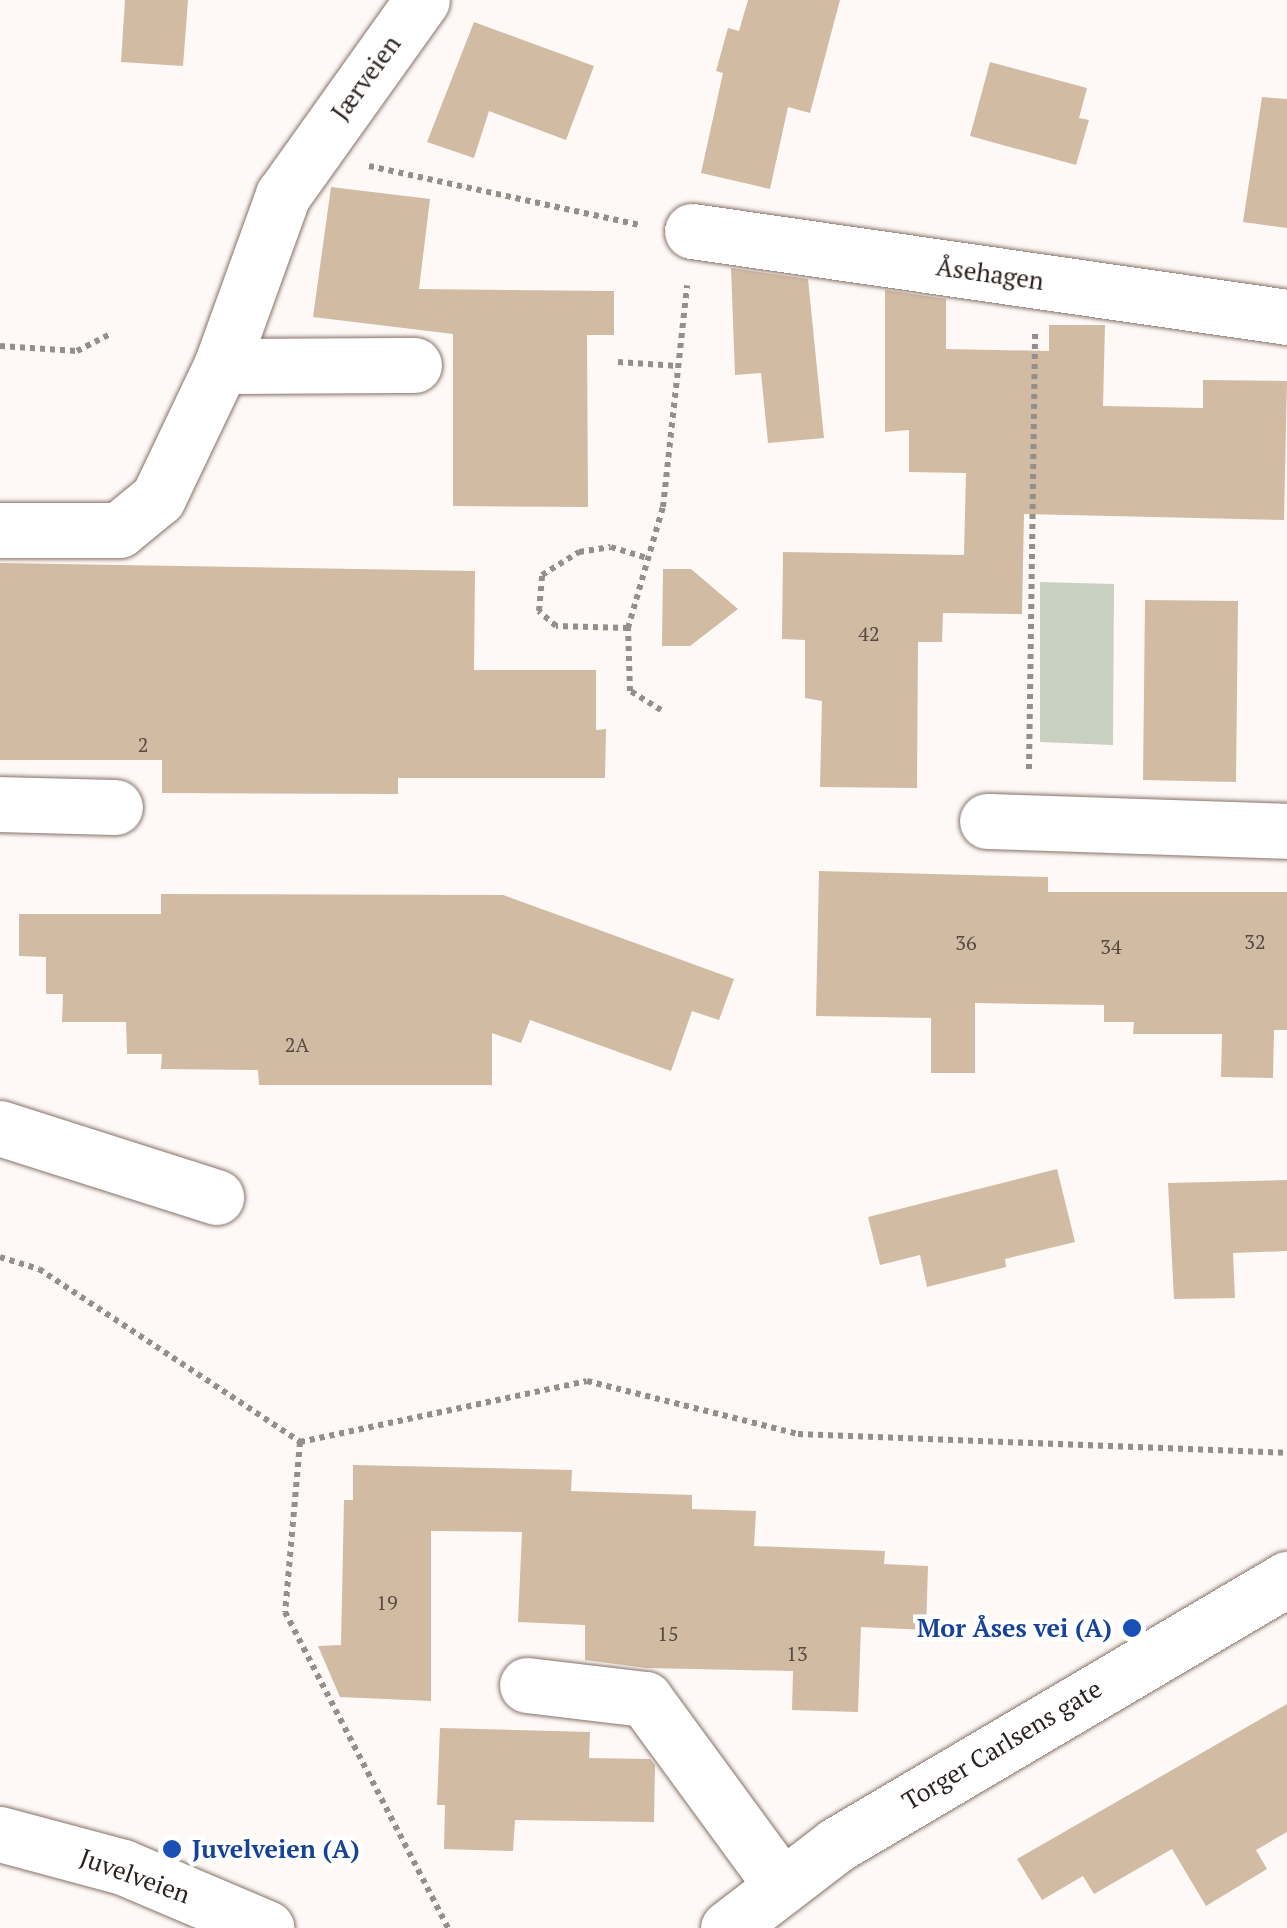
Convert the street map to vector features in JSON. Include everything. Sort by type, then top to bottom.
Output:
[{"type":"street","name":"Jærveien","points":[[0,530],[119,530],[158,498],[221,366],[283,194],[422,0]]},
{"type":"street","name":"Åsehagen","points":[[692,231],[1287,317]]},
{"type":"street","points":[[221,366],[414,365]]},
{"type":"street","points":[[0,804],[115,807]]},
{"type":"street","points":[[1009,822],[1287,831]]},
{"type":"street","points":[[0,1128],[216,1197]]},
{"type":"street","name":"Torger Carlsens gate","points":[[728,1928],[836,1845],[1287,1579]]},
{"type":"street","points":[[527,1684],[646,1699],[782,1886]]},
{"type":"street","name":"Juvelveien","points":[[0,1834],[123,1867],[262,1927]]},
{"type":"path","points":[[310,156],[661,231],[692,231],[663,507],[628,628],[630,692],[661,710]]},
{"type":"path","points":[[1009,822],[1036,281]]},
{"type":"path","points":[[0,346],[76,351],[109,336]]},
{"type":"path","points":[[618,362],[678,366]]},
{"type":"path","points":[[628,628],[556,626],[540,611],[542,575],[579,552],[611,547],[646,558]]},
{"type":"path","points":[[0,1257],[39,1268],[300,1442],[587,1381],[798,1434],[1287,1454]]},
{"type":"path","points":[[300,1442],[285,1612],[448,1928]]},
{"type":"green space","points":[[1040,582],[1114,584],[1113,745],[1040,742]]},
{"type":"building","points":[[125,0],[188,0],[183,66],[121,62]]},
{"type":"building","points":[[748,0],[840,0],[810,113],[788,107],[770,189],[701,173],[723,73],[716,71],[728,28],[739,31]]},
{"type":"building","points":[[474,22],[594,66],[566,140],[489,111],[474,158],[427,142]]},
{"type":"building","points":[[990,62],[1087,88],[1079,118],[1089,120],[1076,165],[970,136]]},
{"type":"building","points":[[1262,97],[1287,99],[1287,228],[1243,222]]},
{"type":"building","points":[[331,187],[430,199],[419,289],[614,291],[614,335],[587,335],[588,507],[453,506],[453,334],[313,317]]},
{"type":"building","points":[[731,268],[808,279],[824,438],[768,443],[761,373],[735,375]]},
{"type":"building","points":[[885,290],[946,299],[946,349],[1049,351],[1049,325],[1105,325],[1103,406],[1203,408],[1203,380],[1287,381],[1284,520],[1024,514],[1022,614],[943,613],[942,642],[918,642],[917,788],[820,787],[822,701],[805,698],[805,640],[782,639],[783,552],[964,555],[966,473],[909,472],[909,430],[885,432]]},
{"type":"building","points":[[0,563],[475,571],[474,670],[596,670],[596,730],[606,729],[605,778],[398,778],[398,794],[162,793],[162,760],[0,760]]},
{"type":"building","points":[[663,569],[691,569],[738,609],[690,646],[662,646]]},
{"type":"building","points":[[1145,600],[1238,601],[1236,782],[1143,780]]},
{"type":"building","points":[[819,871],[1048,877],[1048,892],[1287,892],[1287,1030],[1274,1030],[1273,1078],[1221,1077],[1222,1034],[1133,1034],[1134,1022],[1104,1022],[1104,1005],[975,1003],[975,1073],[931,1073],[931,1018],[816,1016]]},
{"type":"building","points":[[161,894],[503,895],[734,979],[719,1020],[692,1011],[671,1071],[530,1020],[521,1043],[492,1033],[492,1085],[259,1085],[258,1070],[161,1069],[162,1054],[127,1054],[126,1022],[62,1022],[63,994],[46,994],[46,957],[19,956],[19,914],[161,914]]},
{"type":"building","points":[[1057,1169],[1075,1242],[1005,1259],[1006,1267],[927,1287],[920,1255],[880,1265],[868,1217]]},
{"type":"building","points":[[1287,1180],[1287,1251],[1233,1253],[1235,1298],[1174,1299],[1168,1183]]},
{"type":"building","points":[[353,1465],[572,1470],[571,1491],[692,1495],[692,1509],[756,1511],[754,1546],[885,1551],[884,1564],[928,1566],[926,1630],[861,1627],[858,1712],[792,1710],[793,1671],[646,1668],[585,1660],[585,1625],[518,1622],[522,1532],[431,1531],[431,1701],[340,1697],[318,1646],[341,1645],[344,1500],[353,1500]]},
{"type":"building","points":[[1287,1704],[1287,1832],[1256,1850],[1267,1869],[1206,1906],[1172,1849],[1094,1894],[1083,1876],[1042,1900],[1017,1859]]},
{"type":"building","points":[[440,1728],[590,1732],[589,1758],[650,1759],[655,1765],[654,1822],[515,1820],[513,1851],[444,1849],[445,1805],[437,1805]]},
{"type":"place","name":"Mor Åses vei (A)","points":[[1132,1628]]},
{"type":"place","name":"Juvelveien (A)","points":[[172,1849]]}]
